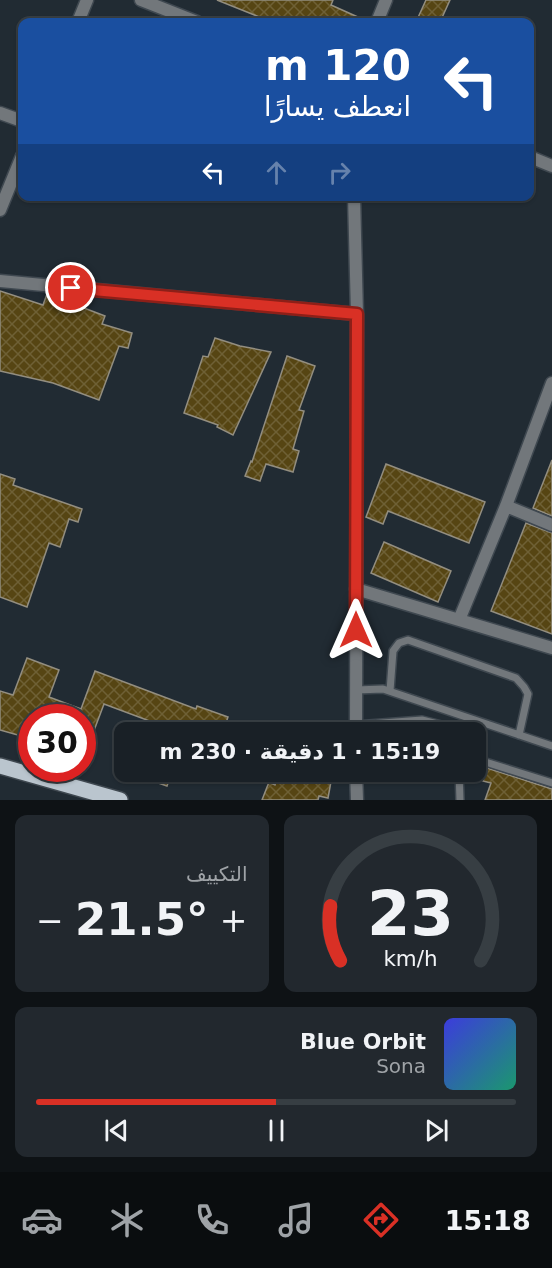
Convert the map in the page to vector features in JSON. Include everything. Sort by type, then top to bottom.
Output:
[{"type":"main road","points":[[0,766],[120,800]]},
{"type":"street","points":[[80,18],[87,0]]},
{"type":"street","points":[[141,0],[186,18]]},
{"type":"street","points":[[379,18],[386,0]]},
{"type":"street","points":[[0,112],[18,119]]},
{"type":"street","points":[[534,159],[552,166]]},
{"type":"street","points":[[0,210],[18,166]]},
{"type":"street","points":[[354,201],[357,314],[356,722]]},
{"type":"street","points":[[0,281],[357,314]]},
{"type":"street","points":[[459,620],[506,506],[552,383]]},
{"type":"street","points":[[506,506],[552,525]]},
{"type":"street","points":[[356,589],[552,648]]},
{"type":"street","points":[[356,782],[357,800]]},
{"type":"lane","points":[[390,691],[393,651],[399,643],[408,640],[516,678],[528,694],[519,735]]},
{"type":"lane","points":[[356,690],[383,689],[552,746]]},
{"type":"lane","points":[[457,714],[457,722]]},
{"type":"lane","points":[[407,722],[422,720],[429,722]]},
{"type":"lane","points":[[486,762],[552,783]]},
{"type":"lane","points":[[459,782],[460,800]]},
{"type":"building","points":[[217,0],[333,0],[331,5],[360,18],[262,18]]},
{"type":"building","points":[[426,0],[450,0],[442,18],[418,18]]},
{"type":"building","points":[[0,291],[43,305],[47,294],[105,316],[102,324],[132,333],[128,348],[119,346],[99,400],[53,383],[0,371]]},
{"type":"building","points":[[215,338],[271,352],[233,435],[217,427],[218,425],[184,413],[203,356],[208,357]]},
{"type":"building","points":[[287,356],[315,366],[299,410],[304,411],[293,449],[299,451],[293,472],[266,464],[260,481],[245,476],[252,462]]},
{"type":"building","points":[[552,460],[552,516],[533,508]]},
{"type":"building","points":[[386,464],[485,502],[469,543],[388,511],[383,524],[366,517]]},
{"type":"building","points":[[0,474],[15,479],[13,485],[82,509],[78,522],[69,519],[60,547],[49,543],[27,607],[0,597]]},
{"type":"building","points":[[526,523],[552,533],[552,634],[491,611]]},
{"type":"building","points":[[384,542],[451,571],[438,602],[371,573]]},
{"type":"building","points":[[27,658],[59,670],[49,697],[68,704],[18,704],[18,735],[0,730],[0,691],[13,695]]},
{"type":"building","points":[[95,671],[196,709],[197,706],[228,717],[226,722],[152,722],[104,704],[96,725],[96,704],[83,704]]},
{"type":"building","points":[[487,768],[552,789],[552,800],[485,800],[491,783],[486,782]]},
{"type":"building","points":[[155,782],[168,782],[167,786]]},
{"type":"building","points":[[269,782],[275,785],[276,782],[331,782],[328,798],[319,796],[318,800],[262,800]]},
{"type":"route","points":[[71,288],[357,314],[356,630]]}]
